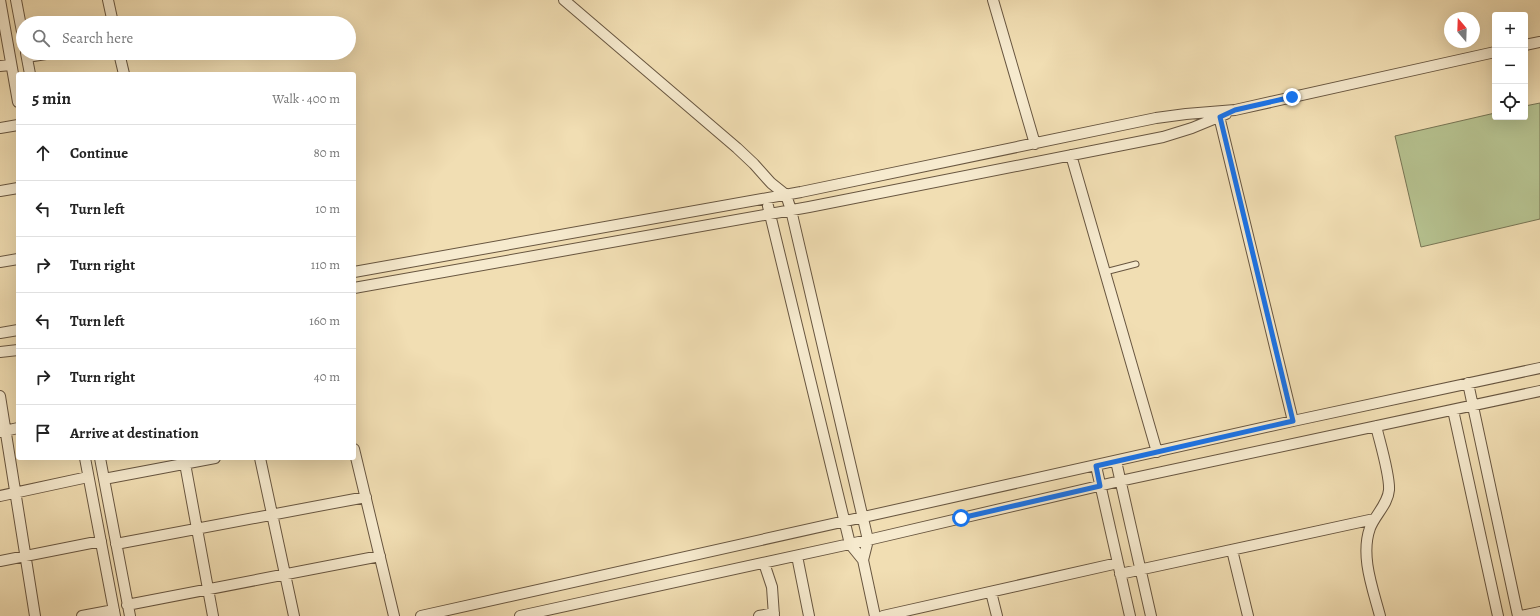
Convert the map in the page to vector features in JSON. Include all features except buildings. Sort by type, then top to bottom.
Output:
[{"type":"street","points":[[0,0],[16,91]]},
{"type":"street","points":[[16,0],[19,16]]},
{"type":"street","points":[[108,0],[111,16]]},
{"type":"street","points":[[564,0],[737,148],[771,183],[786,195],[791,210],[868,540],[863,560],[875,616]]},
{"type":"street","points":[[994,0],[1035,144]]},
{"type":"street","points":[[1528,44],[1540,42]]},
{"type":"street","points":[[356,288],[791,210],[1163,136],[1192,128],[1219,114],[1492,53]]},
{"type":"street","points":[[27,60],[30,72]]},
{"type":"street","points":[[121,60],[124,72]]},
{"type":"street","points":[[0,66],[11,65]]},
{"type":"street","points":[[356,272],[786,195],[1156,118],[1186,114],[1219,114]]},
{"type":"street","points":[[1219,114],[1293,421]]},
{"type":"street","points":[[0,128],[16,125]]},
{"type":"street","points":[[1071,154],[1157,452]]},
{"type":"street","points":[[771,183],[767,198],[770,213],[844,522],[850,544],[863,560]]},
{"type":"street","points":[[0,191],[16,188]]},
{"type":"street","points":[[0,262],[16,259]]},
{"type":"street","points":[[0,333],[16,330]]},
{"type":"street","points":[[0,352],[16,350]]},
{"type":"street","points":[[421,616],[1293,421],[1540,368]]},
{"type":"street","points":[[1468,384],[1519,616],[1540,612]]},
{"type":"street","points":[[520,616],[868,540],[1120,481],[1540,391]]},
{"type":"street","points":[[0,396],[3,431],[36,616]]},
{"type":"street","points":[[1453,410],[1498,616]]},
{"type":"street","points":[[1376,426],[1388,478],[1389,490],[1386,502],[1374,519],[1369,530],[1366,550],[1369,570],[1380,616]]},
{"type":"street","points":[[3,431],[16,428]]},
{"type":"street","points":[[356,456],[394,616]]},
{"type":"street","points":[[82,616],[114,613],[85,460]]},
{"type":"street","points":[[100,460],[130,616]]},
{"type":"street","points":[[104,479],[194,460]]},
{"type":"street","points":[[260,460],[294,616]]},
{"type":"street","points":[[184,461],[213,616]]},
{"type":"street","points":[[1116,461],[1151,616]]},
{"type":"street","points":[[1096,466],[1130,616]]},
{"type":"street","points":[[0,496],[88,476]]},
{"type":"street","points":[[116,544],[366,497]]},
{"type":"street","points":[[1120,574],[1374,519]]},
{"type":"street","points":[[0,561],[100,541]]},
{"type":"street","points":[[1232,550],[1248,616]]},
{"type":"street","points":[[128,605],[380,556]]},
{"type":"street","points":[[796,556],[809,616]]},
{"type":"street","points":[[759,616],[774,615],[772,587],[764,563]]},
{"type":"street","points":[[883,616],[1118,563]]},
{"type":"street","points":[[991,592],[997,616]]},
{"type":"lane","points":[[1105,272],[1136,264]]},
{"type":"green space","points":[[1540,103],[1540,219],[1421,247],[1395,136],[1492,114],[1492,120],[1528,120],[1528,105]]},
{"type":"route","points":[[961,518],[1100,486],[1096,466],[1293,421],[1220,117],[1235,110],[1292,97]]}]
